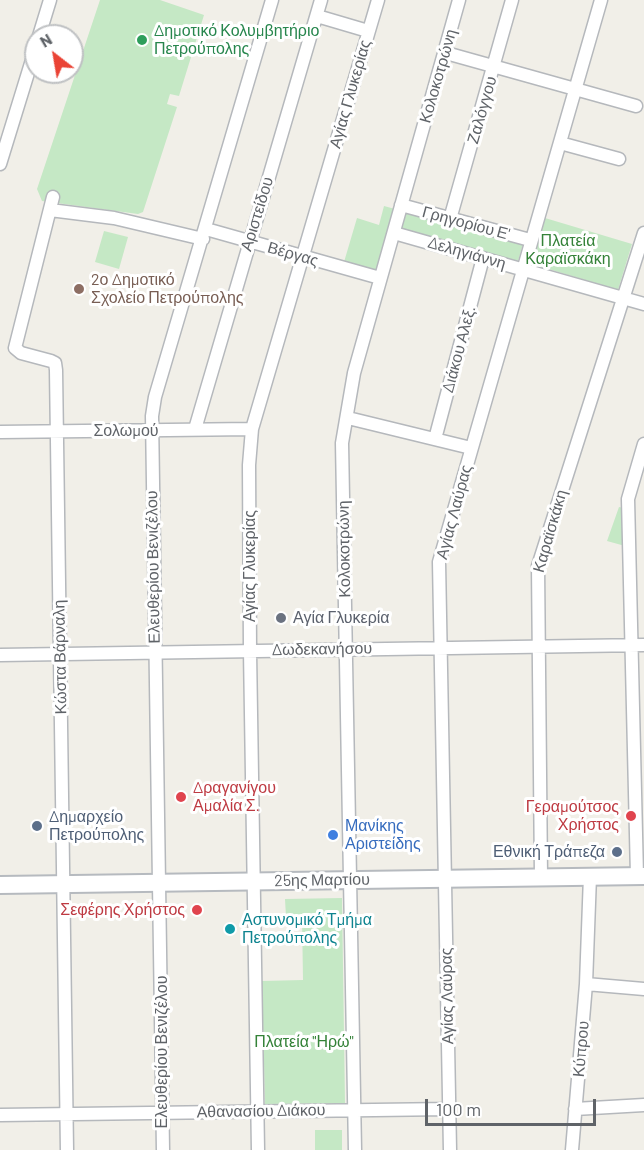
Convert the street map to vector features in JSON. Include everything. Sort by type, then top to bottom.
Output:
[{"type":"main road","name":"25ης Μαρτίου","points":[[0,885],[640,876]]},
{"type":"street","points":[[43,24],[50,0]]},
{"type":"street","name":"Ελευθερίου Βενιζέλου","points":[[163,1150],[160,882],[154,652],[152,431],[155,397],[272,0]]},
{"type":"street","name":"Αριστείδου","points":[[195,429],[321,0]]},
{"type":"street","name":"Αγίας Γλυκερίας","points":[[258,1150],[250,651],[249,465],[252,429],[378,0]]},
{"type":"street","name":"Κολοκοτρώνη","points":[[355,1150],[342,456],[354,373],[446,53],[459,0]]},
{"type":"street","name":"Ζαλόγγου","points":[[450,219],[512,0]]},
{"type":"street","name":"Αγίας Λαύρας","points":[[450,1150],[443,648],[439,562],[601,0]]},
{"type":"street","points":[[317,16],[368,32]]},
{"type":"street","points":[[446,53],[636,106]]},
{"type":"street","points":[[0,164],[24,84]]},
{"type":"street","points":[[560,143],[619,159]]},
{"type":"street","name":"Κώστα Βάρναλη","points":[[53,197],[15,348],[21,353],[55,363],[67,1150]]},
{"type":"street","name":"Γρηγορίου Ε'","points":[[401,205],[530,240]]},
{"type":"street","name":"Βέργας","points":[[50,210],[114,218],[249,241],[380,278]]},
{"type":"street","name":"Δεληγιάννη","points":[[394,232],[644,304]]},
{"type":"street","name":"Καραϊσκάκη","points":[[541,877],[538,566],[644,233]]},
{"type":"street","name":"Διάκου Αλεξ.","points":[[435,439],[483,258]]},
{"type":"street","points":[[348,418],[471,448]]},
{"type":"street","name":"Σολωμού","points":[[0,432],[252,429]]},
{"type":"street","points":[[640,876],[639,645],[628,499],[644,444]]},
{"type":"street","name":"Δωδεκανήσου","points":[[0,655],[60,652],[639,645]]},
{"type":"street","name":"Κύπρου","points":[[572,1150],[586,984],[590,876]]},
{"type":"street","points":[[586,984],[644,989]]},
{"type":"street","points":[[575,1109],[644,1105]]},
{"type":"street","name":"Αθανασίου Διάκου","points":[[0,1115],[449,1109]]},
{"type":"green space","points":[[100,0],[160,0],[204,15],[179,96],[170,94],[167,104],[177,107],[143,212],[138,214],[42,201],[37,189],[72,84],[84,84],[84,48]]},
{"type":"green space","points":[[384,206],[395,209],[378,271],[344,262],[357,218],[379,225]]},
{"type":"green space","points":[[407,211],[523,244],[518,261],[401,230]]},
{"type":"green space","name":"Πλατεία Καραϊσκάκη","points":[[545,218],[632,244],[618,290],[532,264]]},
{"type":"green space","points":[[104,231],[128,237],[119,269],[95,262]]},
{"type":"green space","points":[[619,507],[624,508],[625,546],[607,541]]},
{"type":"green space","name":"Πλατεία \"Ηρώ\"","points":[[342,898],[345,1103],[265,1104],[262,981],[303,980],[302,917],[286,917],[285,899]]},
{"type":"green space","points":[[315,1130],[342,1130],[342,1150],[315,1150]]},
{"type":"place","name":"Δημοτικό Κολυμβητήριο Πετρούπολης","points":[[142,40]]},
{"type":"place","name":"2ο Δημοτικό Σχολείο Πετρούπολης","points":[[79,289]]},
{"type":"place","name":"Αγία Γλυκερία","points":[[281,618]]},
{"type":"place","name":"Δραγανίγου Αμαλία Σ.","points":[[181,797]]},
{"type":"place","name":"Γεραμούτσος Χρήστος","points":[[631,816]]},
{"type":"place","name":"Δημαρχείο Πετρούπολης","points":[[37,826]]},
{"type":"place","name":"Μανίκης Αριστείδης","points":[[333,835]]},
{"type":"place","name":"Εθνική Τράπεζα","points":[[617,852]]},
{"type":"place","name":"Σεφέρης Χρήστος","points":[[197,910]]},
{"type":"place","name":"Αστυνομικό Τμήμα Πετρούπολης","points":[[230,929]]}]
